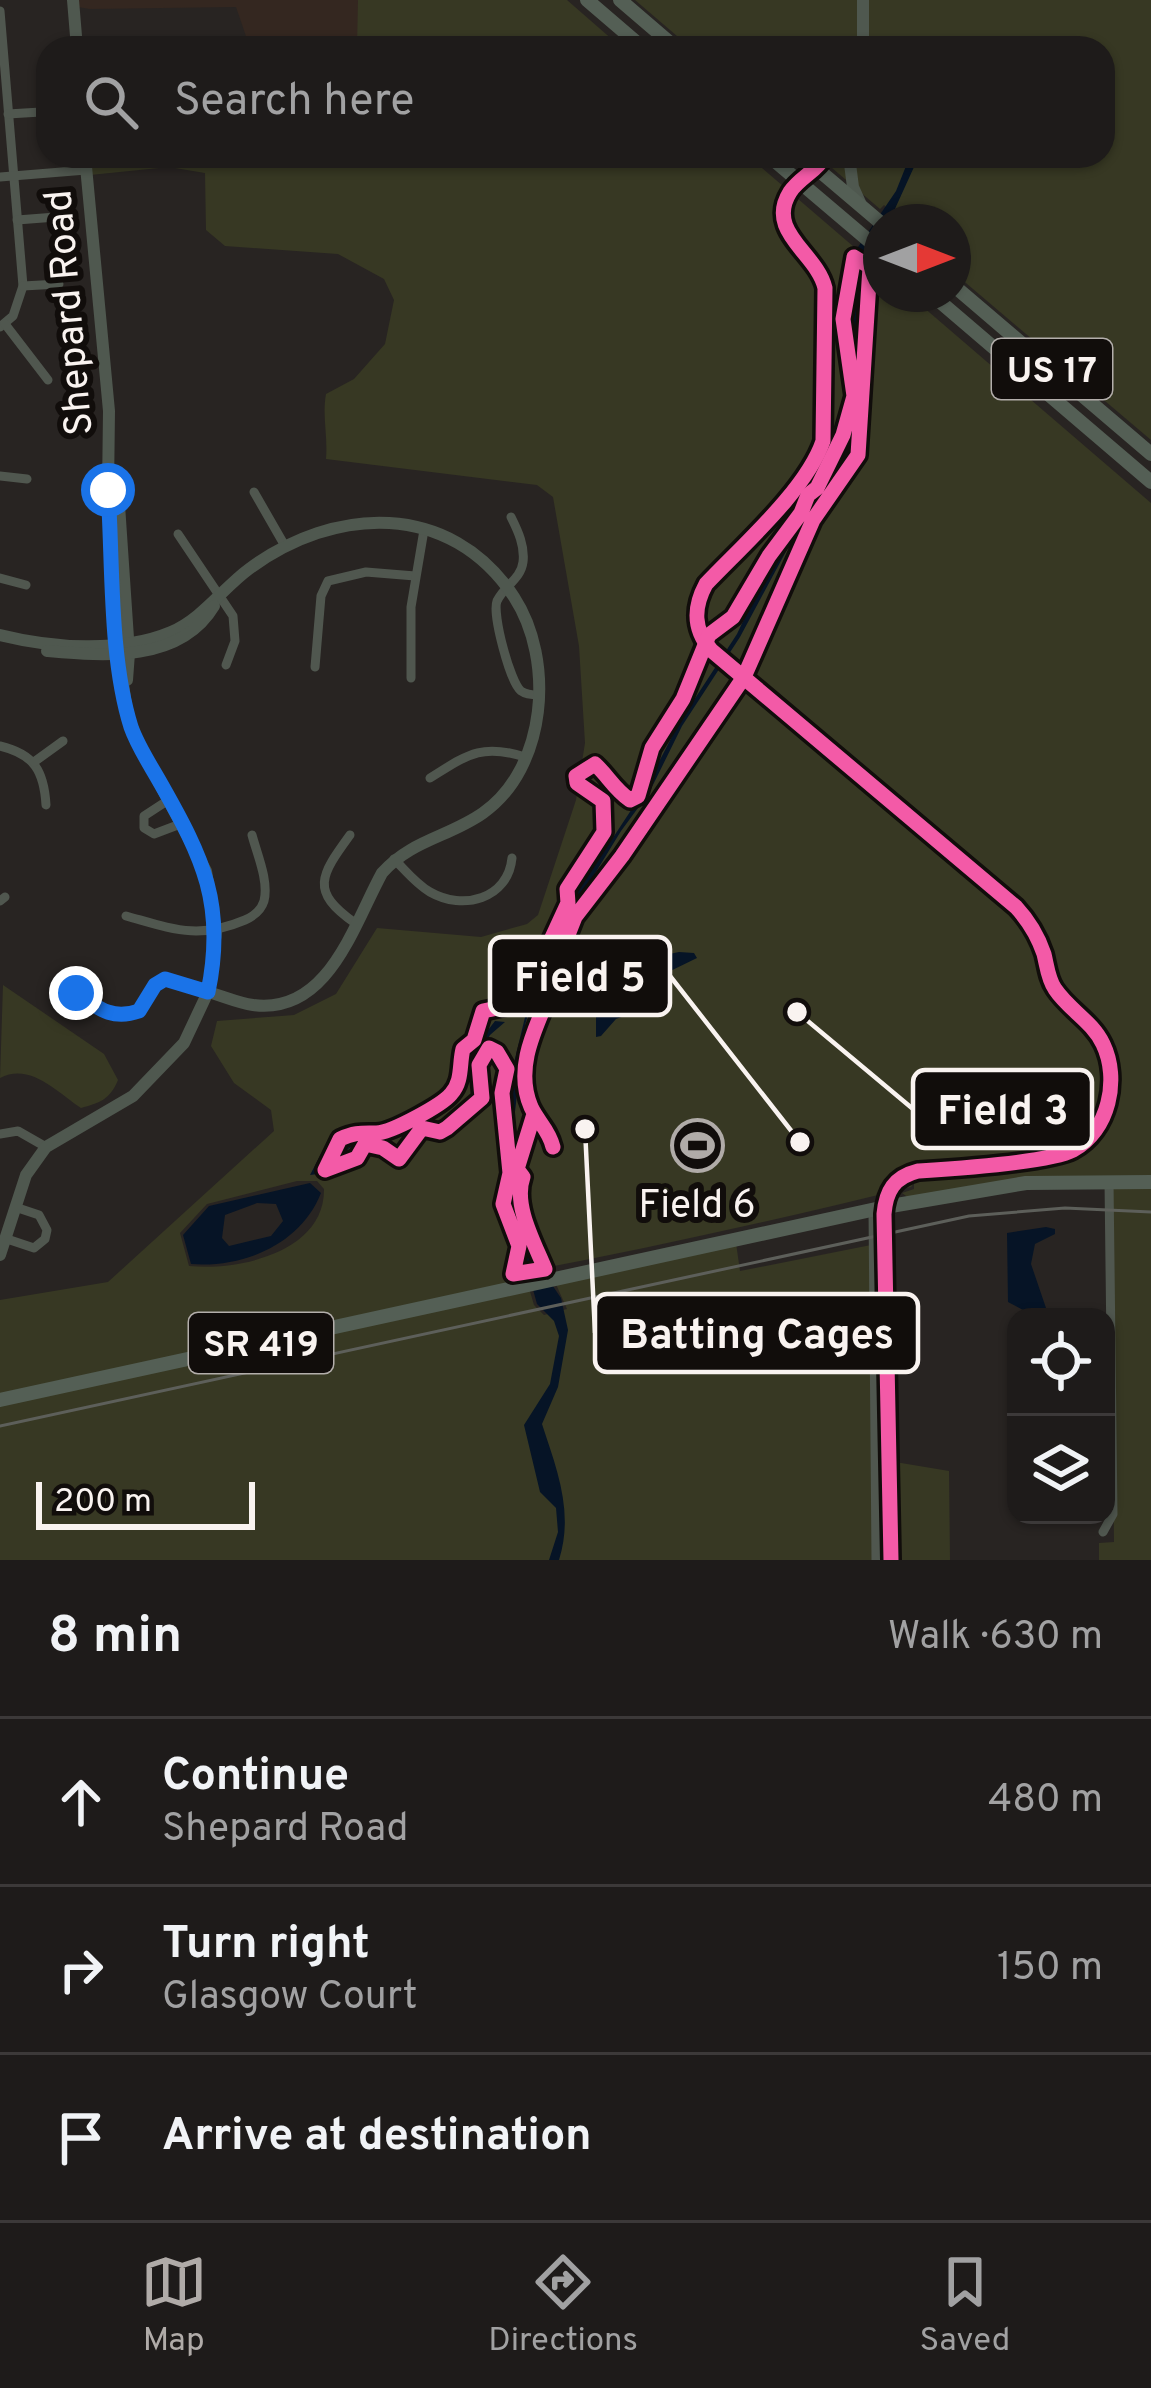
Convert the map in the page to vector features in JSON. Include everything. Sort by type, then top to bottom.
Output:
[{"type":"main road","points":[[586,0],[629,36]]},
{"type":"main road","points":[[620,0],[662,36]]},
{"type":"main road","points":[[783,168],[863,236]]},
{"type":"main road","points":[[816,168],[863,207]]},
{"type":"main road","points":[[793,176],[812,183],[832,181]]},
{"type":"main road","points":[[832,181],[831,191],[844,220]]},
{"type":"main road","name":"US 17","points":[[971,299],[1151,454]]},
{"type":"main road","name":"US 17","points":[[952,312],[1151,482]]},
{"type":"main road","name":"SR 419","points":[[0,1400],[873,1209],[1026,1183],[1151,1182]]},
{"type":"street","points":[[73,0],[76,36]]},
{"type":"street","points":[[863,0],[863,36]]},
{"type":"street","points":[[0,11],[8,114],[6,176],[17,220],[23,286],[18,306],[2,325],[48,380]]},
{"type":"street","points":[[8,114],[36,112]]},
{"type":"street","points":[[6,176],[55,168]]},
{"type":"street","name":"Shepard Road","points":[[46,1147],[151,1082],[184,1043],[208,992],[216,932],[206,871],[132,731],[124,687],[109,411],[85,168]]},
{"type":"street","points":[[832,181],[840,168]]},
{"type":"street","points":[[850,168],[853,188],[864,204]]},
{"type":"street","points":[[17,220],[56,217]]},
{"type":"street","points":[[23,286],[59,284]]},
{"type":"street","points":[[0,476],[27,479]]},
{"type":"street","points":[[254,492],[285,545]]},
{"type":"street","points":[[511,517],[521,541],[523,563],[496,604],[502,643],[518,687],[525,694],[539,695]]},
{"type":"street","points":[[0,639],[124,648],[178,629],[247,570],[285,545],[353,522],[391,522],[464,548],[508,588],[526,621],[538,662],[536,724],[513,782],[488,810],[468,823],[422,841],[394,859],[330,971],[303,997],[258,1005],[165,979],[155,985],[139,1011],[114,1015],[101,1012],[78,992]]},
{"type":"street","points":[[411,678],[415,576],[424,530]]},
{"type":"street","points":[[178,534],[220,595],[236,629],[226,665]]},
{"type":"street","points":[[316,667],[321,596],[328,581],[366,572],[415,576]]},
{"type":"street","points":[[0,578],[26,585]]},
{"type":"street","points":[[34,762],[63,742]]},
{"type":"street","points":[[0,746],[28,755],[34,762],[41,773],[46,805]]},
{"type":"street","points":[[430,778],[482,750],[506,750],[525,757]]},
{"type":"street","points":[[170,799],[144,816],[144,828],[161,833],[184,823]]},
{"type":"street","points":[[126,916],[194,933],[216,932],[253,916],[264,900],[252,835]]},
{"type":"street","points":[[350,835],[328,866],[323,884],[328,902],[355,923]]},
{"type":"street","points":[[394,859],[424,889],[466,902],[502,887],[512,858]]},
{"type":"street","points":[[0,1134],[18,1132],[46,1147],[26,1175],[0,1255]]},
{"type":"street","points":[[1103,1532],[1113,1514],[1109,1181]]},
{"type":"street","points":[[7,1239],[34,1248],[45,1239],[45,1222],[39,1215],[18,1208]]},
{"type":"street","points":[[873,1209],[876,1560]]},
{"type":"shaded area","points":[[77,0],[363,0],[362,36],[246,36],[236,7],[78,7]]},
{"type":"green space","points":[[358,0],[567,0],[608,36],[357,36]]},
{"type":"green space","points":[[635,0],[1151,0],[1151,440],[971,287],[971,204],[874,204],[832,168],[1115,168],[1115,36],[677,36]]},
{"type":"green space","points":[[90,168],[159,168],[90,175]]},
{"type":"green space","points":[[175,168],[762,168],[854,247],[850,259],[863,270],[863,312],[929,312],[1151,503],[1151,1178],[909,1198],[902,1193],[914,1189],[914,1183],[715,1233],[518,1273],[514,1270],[516,1276],[526,1275],[527,1281],[0,1396],[0,1300],[108,1282],[274,1131],[271,1110],[234,1083],[211,1046],[217,1021],[294,1015],[336,994],[377,928],[481,937],[527,924],[538,915],[576,800],[585,743],[579,646],[553,497],[537,485],[326,459],[326,394],[354,379],[385,344],[394,300],[384,279],[338,254],[225,246],[206,230],[205,173]],"holes":[[[297,1181],[317,1181],[324,1189],[321,1211],[310,1228],[276,1253],[231,1265],[189,1266],[180,1233],[207,1204]]]},
{"type":"green space","points":[[3,985],[104,1054],[118,1080],[108,1096],[81,1108],[32,1076],[0,1078]]},
{"type":"green space","points":[[1110,1185],[1151,1186],[1151,1560],[1099,1560],[1099,1543],[1114,1542],[1115,1524],[1115,1308],[1111,1308]]},
{"type":"green space","points":[[891,1241],[895,1462],[949,1471],[950,1560],[0,1560],[0,1403],[529,1288],[534,1305],[544,1315],[567,1309],[555,1282],[736,1243],[740,1271]]},
{"type":"water","points":[[905,168],[914,168],[897,204],[887,204]]},
{"type":"water","points":[[863,240],[856,325],[859,386],[847,453],[740,637],[682,726],[649,793],[580,898],[537,984],[525,1025],[513,1129],[518,1219],[527,1248],[561,1298],[568,1330],[558,1387],[542,1424],[558,1475],[565,1525],[559,1560],[549,1560],[558,1532],[556,1508],[540,1492],[524,1425],[550,1384],[559,1336],[554,1321],[537,1304],[513,1216],[509,1133],[513,1067],[533,984],[574,897],[645,789],[846,440],[857,389],[850,326],[854,253]]},
{"type":"water","points":[[694,953],[697,958],[658,977],[635,1012],[616,1019],[596,1037],[602,975],[626,963]]},
{"type":"water","points":[[495,1021],[505,1022],[490,1035],[479,1055],[482,1065],[473,1065],[465,1082],[469,1055]]},
{"type":"water","points":[[463,1086],[443,1111],[421,1126],[393,1137],[359,1141],[336,1157],[324,1161],[318,1174],[310,1175],[321,1154],[338,1155],[361,1138],[391,1136],[443,1108]]},
{"type":"water","points":[[310,1183],[321,1193],[300,1226],[268,1249],[231,1262],[191,1264],[183,1235],[209,1206]],"holes":[[[257,1203],[276,1204],[283,1221],[271,1236],[229,1246],[222,1238],[225,1215]]]},
{"type":"water","points":[[1055,1229],[1055,1234],[1035,1244],[1031,1264],[1046,1308],[1019,1308],[1008,1302],[1007,1233]]},
{"type":"railway","points":[[0,1426],[969,1216],[1065,1208],[1151,1212]]},
{"type":"cycle path","points":[[815,168],[790,192],[784,219],[825,288],[823,441],[788,497],[706,584],[697,610],[698,626],[711,650],[1016,907],[1039,941],[1055,989],[1103,1044],[1111,1073],[1103,1117],[1073,1150],[1021,1162],[918,1171],[897,1181],[889,1192],[884,1214],[891,1560]]},
{"type":"cycle path","points":[[534,1114],[517,1169],[523,1177],[523,1211],[545,1269],[513,1274],[519,1246],[503,1204],[510,1173],[502,1093],[507,1069],[489,1048],[479,1065],[482,1098],[447,1128],[440,1132],[422,1128],[399,1159],[383,1148],[365,1144],[357,1158],[325,1170],[340,1139],[393,1128],[438,1105],[455,1089],[463,1049],[474,1040],[483,1011],[511,1005],[538,968],[568,903],[567,889],[604,832],[603,801],[577,783],[576,776],[595,764],[630,800],[638,796],[652,748],[683,699],[709,635],[733,617],[808,495],[817,488],[843,435],[854,396],[843,319],[854,257],[870,267],[858,455],[813,520],[744,677],[575,917],[555,968],[546,974],[541,986],[548,998],[528,1052],[525,1079],[531,1107],[553,1147]]},
{"type":"place","name":"Field 3","points":[[797,1012]]},
{"type":"place","name":"Batting Cages","points":[[585,1129]]},
{"type":"place","name":"Field 5","points":[[800,1142]]},
{"type":"place","name":"Field 6","points":[[697,1146]]},
{"type":"route","points":[[76,993],[101,1012],[129,1014],[139,1011],[155,985],[165,979],[208,992],[214,964],[216,932],[206,871],[132,731],[119,655],[108,490]]}]
